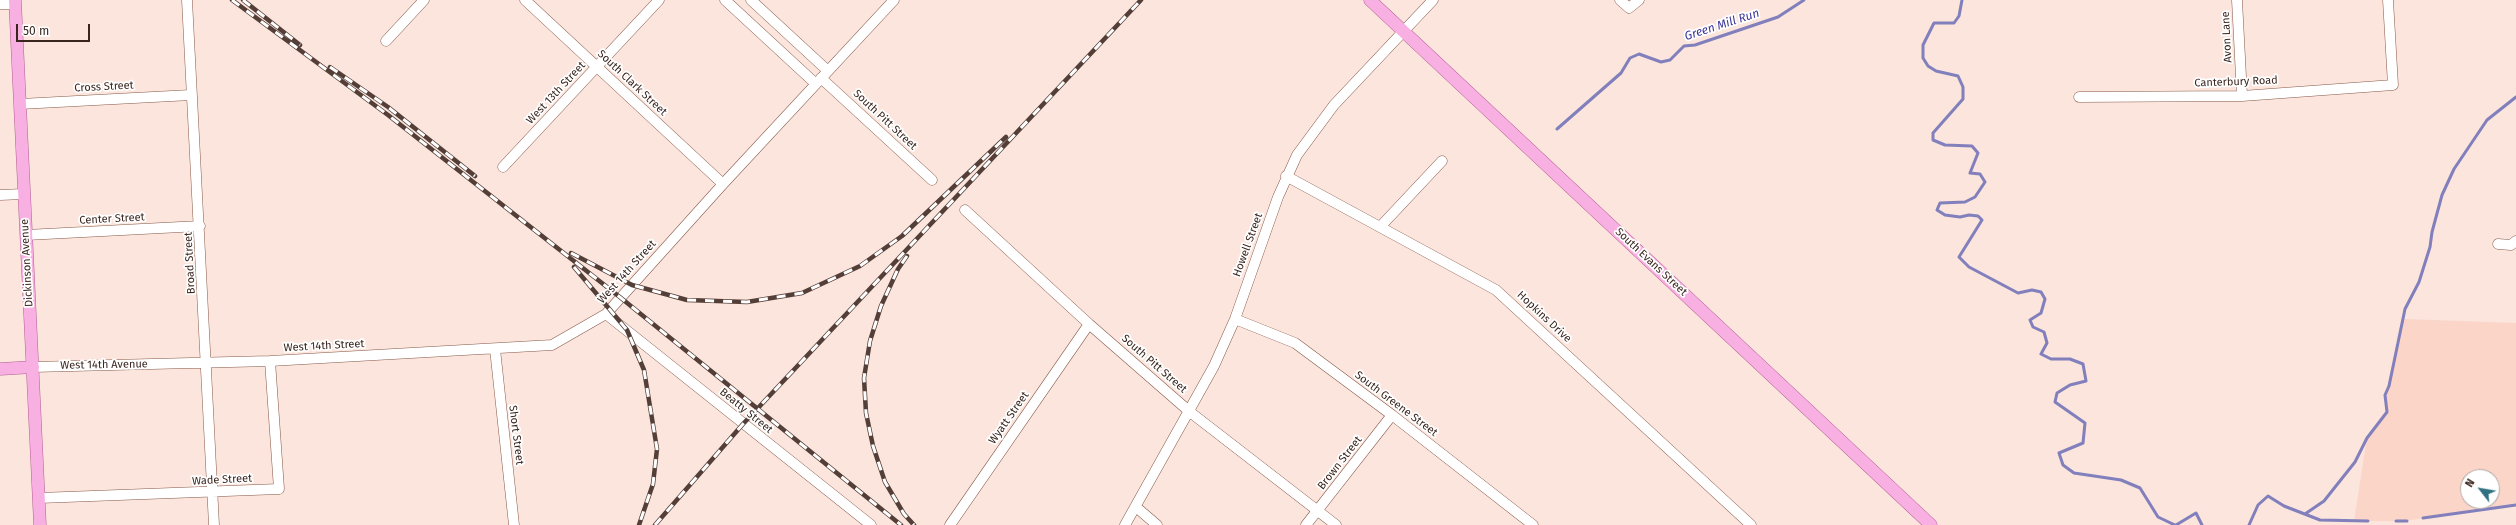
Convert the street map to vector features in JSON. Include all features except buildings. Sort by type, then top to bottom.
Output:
[{"type":"main road","name":"South Evans Street","points":[[1370,0],[1929,524]]},
{"type":"main road","name":"Dickinson Avenue","points":[[15,2],[40,525]]},
{"type":"main road","name":"West 14th Avenue","points":[[0,369],[33,367]]},
{"type":"street","name":"Broad Street","points":[[187,0],[191,95],[208,364],[214,525]]},
{"type":"street","points":[[386,41],[424,0]]},
{"type":"street","name":"South Clark Street","points":[[525,0],[723,184]]},
{"type":"street","name":"West 13th Street","points":[[503,167],[659,0]]},
{"type":"street","name":"South Pitt Street","points":[[725,0],[822,78],[932,180]]},
{"type":"street","name":"South Pitt Street","points":[[751,0],[822,78]]},
{"type":"street","name":"West 14th Street","points":[[208,364],[552,345],[606,314],[723,184],[894,0]]},
{"type":"street","name":"Howell Street","points":[[1125,525],[1190,412],[1214,366],[1234,319],[1286,176],[1299,151],[1316,128],[1403,31],[1433,0]]},
{"type":"street","points":[[1620,0],[1629,8],[1639,0]]},
{"type":"street","name":"Avon Lane","points":[[2237,0],[2242,96]]},
{"type":"street","name":"Canterbury Road","points":[[2079,96],[2242,96],[2393,85],[2388,0]]},
{"type":"street","points":[[0,4],[15,2]]},
{"type":"street","name":"Cross Street","points":[[20,104],[191,95]]},
{"type":"street","points":[[1380,227],[1442,161]]},
{"type":"street","name":"Hopkins Drive","points":[[1286,176],[1496,290],[1751,525]]},
{"type":"street","points":[[0,196],[24,194]]},
{"type":"street","name":"South Pitt Street","points":[[965,210],[1089,324],[1190,412],[1336,525]]},
{"type":"street","name":"Center Street","points":[[26,235],[200,226]]},
{"type":"street","points":[[2498,244],[2511,245],[2516,241]]},
{"type":"street","name":"Beatty Street","points":[[606,314],[871,525]]},
{"type":"street","name":"South Greene Street","points":[[1234,319],[1295,344],[1392,415],[1533,525]]},
{"type":"street","name":"Wyatt Street","points":[[950,525],[1089,324]]},
{"type":"street","name":"Short Street","points":[[495,349],[514,525]]},
{"type":"street","name":"Wade Street","points":[[39,498],[213,493],[279,489],[270,361]]},
{"type":"street","name":"West 14th Avenue","points":[[33,367],[208,364]]},
{"type":"street","name":"Brown Street","points":[[1306,525],[1392,415]]},
{"type":"street","points":[[1136,507],[1157,525]]},
{"type":"shaded area","points":[[2403,319],[2516,323],[2516,505],[2500,507],[2500,469],[2460,469],[2460,509],[2488,509],[2404,521],[2354,521],[2367,438],[2387,412],[2385,395]]},
{"type":"waterway","name":"Green Mill Run","points":[[1557,129],[1621,73],[1630,58],[1639,54],[1661,62],[1670,60],[1684,46],[1695,45],[1778,17],[1804,0]]},
{"type":"waterway","name":"Green Mill Run","points":[[1962,0],[1959,16],[1954,23],[1934,23],[1923,45],[1923,58],[1928,66],[1936,71],[1958,76],[1963,87],[1963,99],[1933,133],[1933,140],[1945,145],[1972,146],[1978,153],[1970,173],[1980,174],[1985,182],[1975,197],[1965,202],[1940,203],[1937,210],[1945,215],[1960,217],[1969,215],[1978,216],[1982,220],[1959,257],[1969,267],[2018,293],[2032,290],[2041,292],[2045,299],[2041,313],[2030,320],[2033,327],[2044,332],[2047,343],[2041,354],[2051,359],[2070,359],[2083,364],[2086,381],[2070,385],[2057,393],[2055,402],[2085,423],[2083,443],[2059,453],[2063,465],[2074,473],[2121,480],[2140,488],[2158,517],[2175,525]]},
{"type":"waterway","points":[[2305,514],[2324,501],[2355,462],[2367,438],[2387,412],[2385,395],[2389,386],[2405,309],[2419,282],[2430,247],[2432,232],[2442,195],[2454,169],[2487,120],[2516,97]]},
{"type":"waterway","points":[[2249,525],[2258,505],[2268,496],[2284,506],[2320,520],[2368,521]]},
{"type":"waterway","points":[[2423,518],[2516,505]]},
{"type":"waterway","name":"Green Mill Run","points":[[2176,525],[2196,513],[2202,525]]},
{"type":"waterway","points":[[2396,521],[2407,521]]},
{"type":"railway","points":[[232,0],[388,115],[621,298],[901,525]]},
{"type":"railway","points":[[243,0],[300,45]]},
{"type":"railway","points":[[655,525],[743,424],[1141,0]]},
{"type":"railway","points":[[330,67],[388,107],[475,176]]},
{"type":"railway","points":[[571,253],[632,285],[687,300],[747,302],[802,293],[860,266],[902,236],[1006,137]]},
{"type":"railway","points":[[907,256],[898,269],[881,306],[870,341],[864,378],[866,413],[873,446],[885,482],[904,514],[914,525]]},
{"type":"railway","points":[[574,267],[627,330],[644,370],[657,449],[653,484],[639,525]]}]
